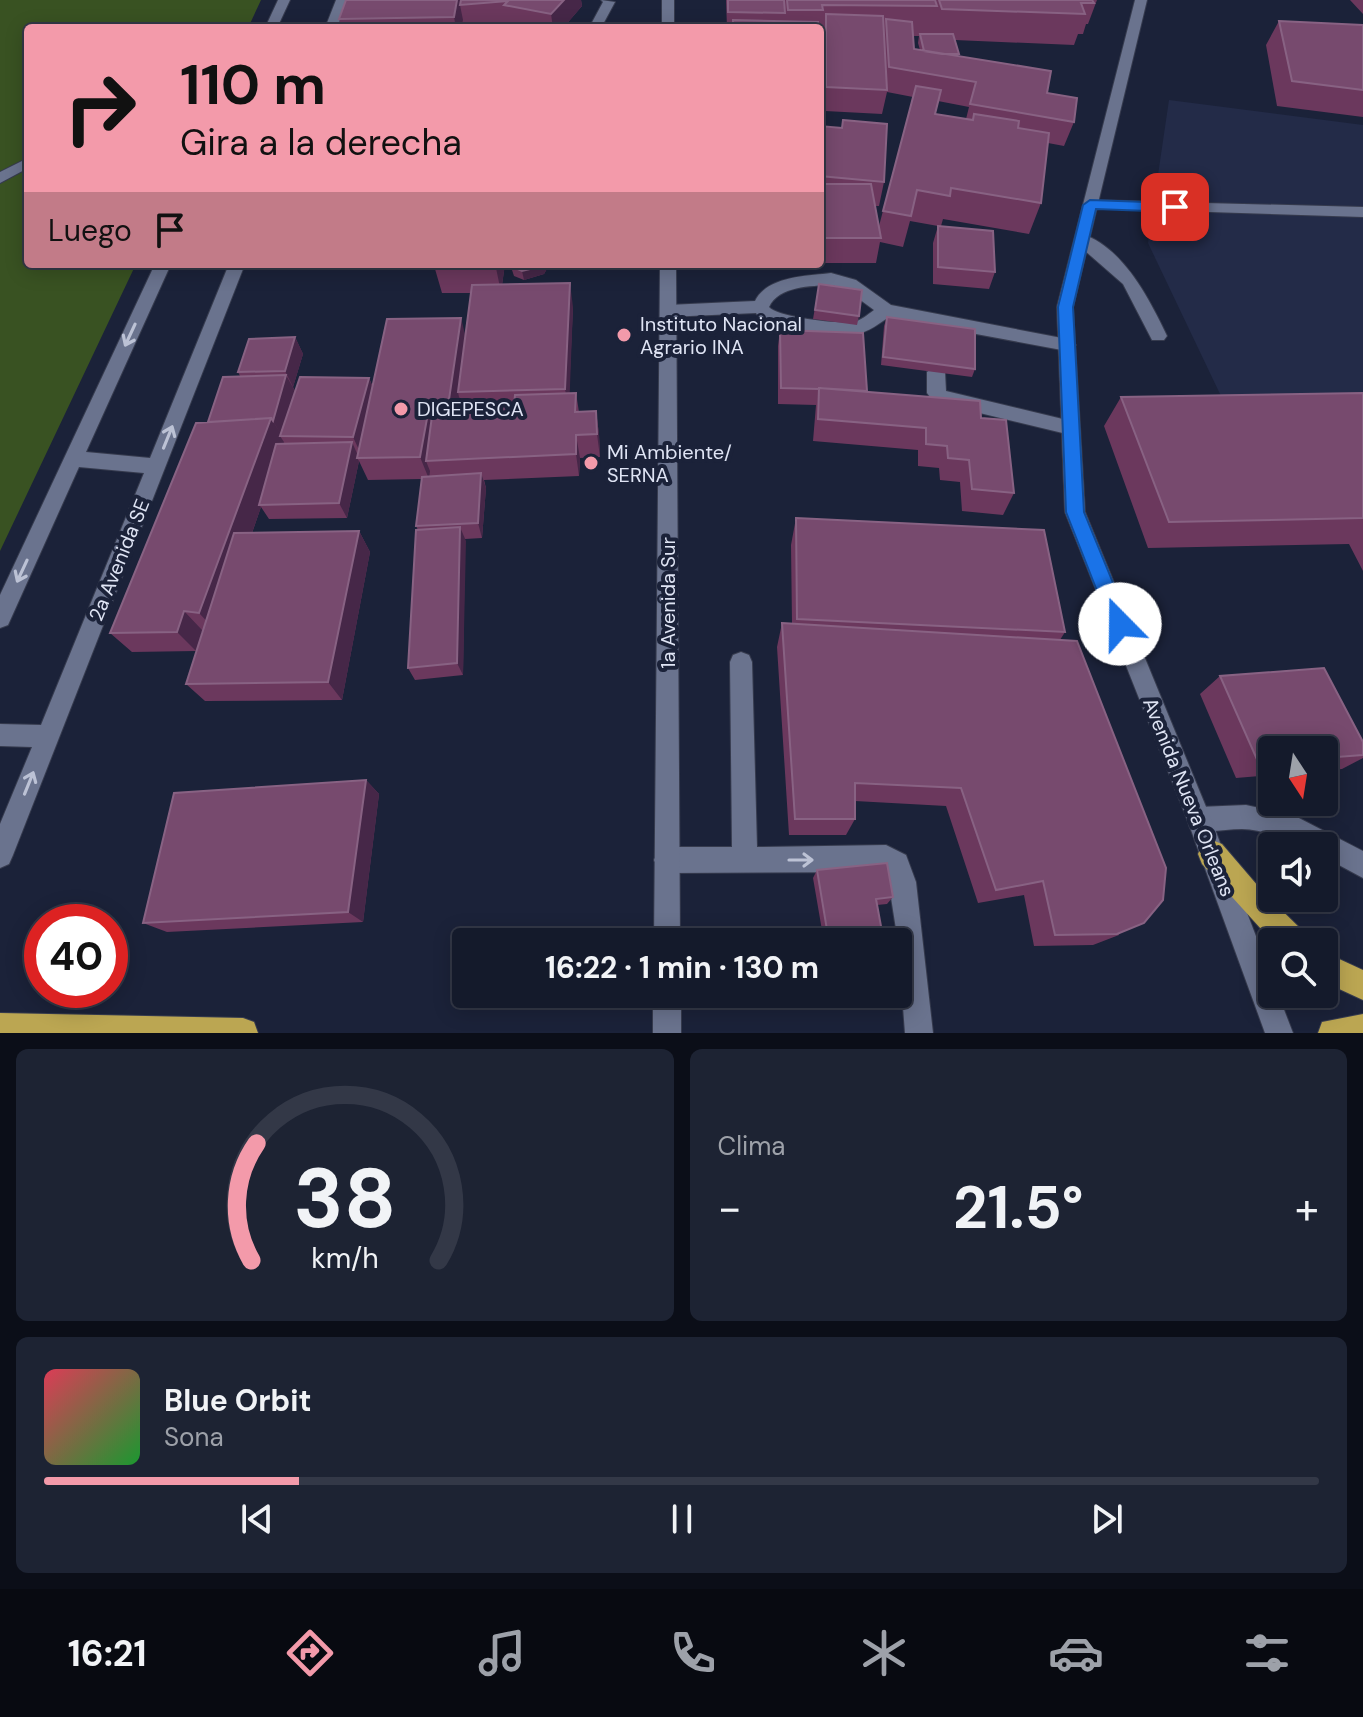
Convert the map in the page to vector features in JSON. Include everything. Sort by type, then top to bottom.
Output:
[{"type":"highway","points":[[1212,854],[1280,928]]},
{"type":"highway","points":[[1338,973],[1363,985]]},
{"type":"highway","points":[[0,1028],[243,1033]]},
{"type":"highway","points":[[1333,1033],[1363,1029]]},
{"type":"street","points":[[273,24],[284,0]]},
{"type":"street","points":[[333,24],[342,0]]},
{"type":"street","points":[[597,24],[609,2],[607,0]]},
{"type":"street","points":[[668,0],[668,24]]},
{"type":"street","name":"Avenida Nueva Orleans","points":[[1141,0],[1065,307],[1075,512],[1199,819],[1279,1033]]},
{"type":"street","points":[[0,178],[24,164]]},
{"type":"street","points":[[1090,205],[1363,212]]},
{"type":"street","points":[[1082,239],[1118,266],[1138,291],[1158,336]]},
{"type":"street","points":[[0,618],[161,268]]},
{"type":"street","name":"2a Avenida SE","points":[[0,855],[235,268]]},
{"type":"street","name":"1a Avenida Sur","points":[[667,928],[668,268]]},
{"type":"street","points":[[761,307],[766,296],[774,291],[799,282],[831,279],[850,284],[886,310],[941,327],[1067,345]]},
{"type":"street","points":[[761,307],[765,315],[776,320],[849,329],[866,325],[886,310]]},
{"type":"street","points":[[668,311],[761,307]]},
{"type":"street","points":[[936,372],[936,393],[940,397],[1071,428]]},
{"type":"street","points":[[73,459],[156,466]]},
{"type":"street","points":[[741,662],[745,860]]},
{"type":"street","points":[[0,735],[48,736]]},
{"type":"street","points":[[1199,819],[1246,817],[1295,828],[1363,865]]},
{"type":"street","points":[[667,860],[886,858],[897,864],[903,882],[919,1033]]},
{"type":"street","points":[[667,1008],[667,1033]]},
{"type":"shaded area","points":[[1169,100],[1363,125],[1363,413],[1231,417],[1148,243]]},
{"type":"green space","points":[[0,0],[261,0],[250,24],[24,24],[24,268],[134,268],[0,551]]},
{"type":"building","points":[[346,0],[457,0],[454,17],[339,19]]},
{"type":"building","points":[[461,0],[564,0],[551,14],[504,5],[508,1],[460,5]]},
{"type":"building","points":[[728,0],[784,0],[785,13],[728,12]]},
{"type":"building","points":[[787,0],[935,0],[937,6],[822,5],[823,10],[788,10]]},
{"type":"building","points":[[939,0],[1092,0],[1094,3],[1081,3],[1085,14],[942,9]]},
{"type":"building","points":[[826,14],[883,16],[887,90],[826,87]]},
{"type":"building","points":[[886,19],[912,22],[914,49],[1051,71],[1047,93],[1077,98],[1074,122],[970,104],[976,82],[889,67]]},
{"type":"building","points":[[733,20],[818,22],[818,24],[733,24]]},
{"type":"building","points":[[1279,21],[1363,25],[1363,90],[1292,81]]},
{"type":"building","points":[[920,34],[953,34],[959,54],[924,51]]},
{"type":"building","points":[[916,86],[941,90],[935,114],[973,120],[974,114],[1019,121],[1018,128],[1049,133],[1041,203],[951,188],[950,196],[917,190],[911,216],[883,211]]},
{"type":"building","points":[[843,120],[887,124],[884,182],[824,176],[824,126],[842,128]]},
{"type":"building","points":[[824,184],[871,184],[881,238],[824,238]]},
{"type":"building","points":[[938,226],[993,231],[995,272],[938,267]]},
{"type":"building","points":[[570,283],[565,389],[458,392],[472,285]]},
{"type":"building","points":[[819,284],[862,290],[859,316],[815,310]]},
{"type":"building","points":[[887,317],[975,329],[975,369],[883,357]]},
{"type":"building","points":[[461,318],[447,413],[428,413],[420,457],[357,458],[387,319]]},
{"type":"building","points":[[780,330],[863,333],[867,391],[781,388]]},
{"type":"building","points":[[295,337],[285,371],[238,372],[249,339]]},
{"type":"building","points":[[286,375],[273,421],[271,418],[208,422],[223,377]]},
{"type":"building","points":[[300,377],[369,378],[353,437],[280,436]]},
{"type":"building","points":[[819,388],[980,401],[981,418],[1006,420],[1014,493],[972,489],[969,460],[948,458],[947,446],[926,444],[926,428],[818,419]]},
{"type":"building","points":[[576,393],[575,412],[596,411],[597,434],[576,435],[576,454],[426,461],[432,416],[449,415],[450,409],[514,406],[515,395]]},
{"type":"building","points":[[1363,393],[1363,518],[1169,522],[1121,397]]},
{"type":"building","points":[[271,418],[199,613],[184,611],[177,632],[110,633],[196,423]]},
{"type":"building","points":[[352,442],[339,503],[259,505],[276,444]]},
{"type":"building","points":[[481,473],[478,523],[416,526],[422,477]]},
{"type":"building","points":[[796,518],[1044,530],[1065,632],[797,619]]},
{"type":"building","points":[[460,527],[457,663],[408,668],[416,530]]},
{"type":"building","points":[[359,531],[328,682],[186,684],[234,533]]},
{"type":"building","points":[[782,623],[1077,641],[1166,868],[1163,900],[1144,923],[1117,934],[1055,935],[1043,881],[996,890],[961,788],[855,783],[855,819],[795,819]]},
{"type":"building","points":[[1324,668],[1363,742],[1363,755],[1338,757],[1338,736],[1258,736],[1258,762],[1220,676]]},
{"type":"building","points":[[366,780],[348,912],[143,923],[174,793]]},
{"type":"building","points":[[887,863],[893,897],[876,899],[881,928],[827,928],[817,870]]},
{"type":"place","name":"Instituto Nacional Agrario INA","points":[[624,335]]},
{"type":"place","name":"DIGEPESCA","points":[[401,409]]},
{"type":"place","name":"Mi Ambiente/ SERNA","points":[[591,463]]},
{"type":"route","points":[[1120,624],[1075,512],[1065,307],[1090,205],[1175,207]]}]
